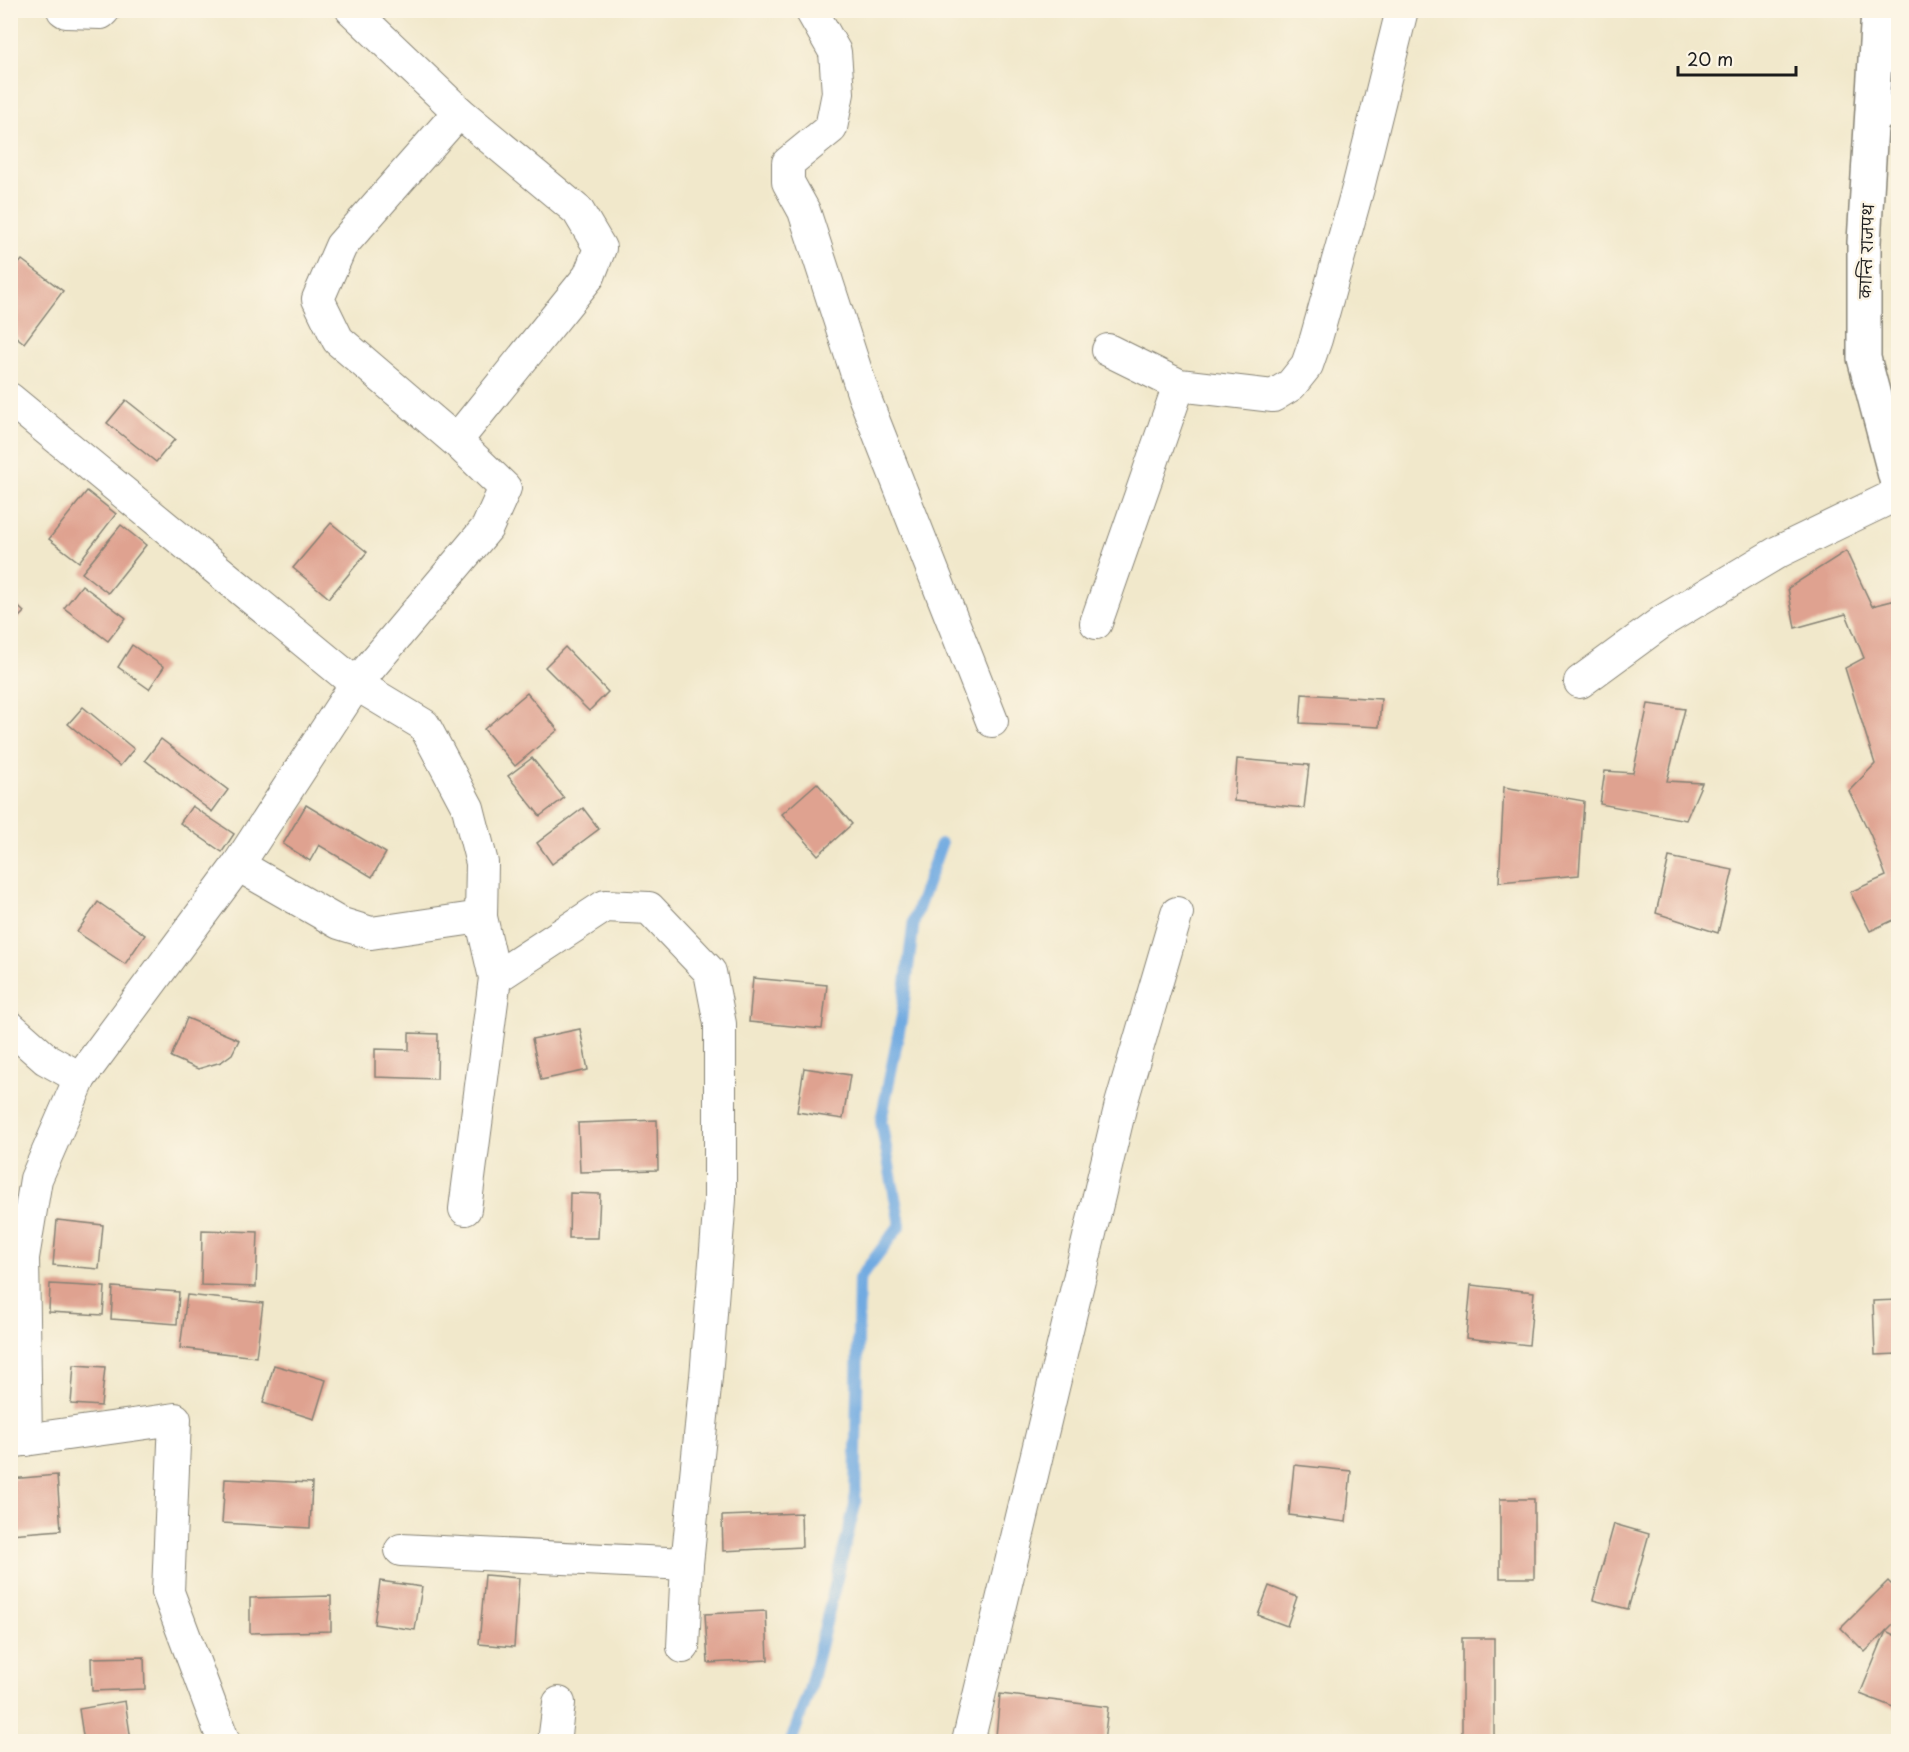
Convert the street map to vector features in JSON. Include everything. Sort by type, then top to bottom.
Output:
[{"type":"main road","name":"कान्ति राजपथ","points":[[1878,10],[1886,112],[1864,242],[1864,358],[1899,487]]},
{"type":"street","points":[[63,10],[101,13],[104,10]]},
{"type":"street","points":[[352,10],[459,112],[578,212],[600,248],[589,276],[456,441]]},
{"type":"street","points":[[811,10],[835,52],[838,93],[831,128],[788,163],[788,182],[804,212],[864,396],[992,721]]},
{"type":"street","points":[[1108,350],[1179,385],[1273,396],[1291,384],[1307,365],[1316,339],[1358,188],[1402,10]]},
{"type":"street","points":[[224,1742],[168,1592],[175,1419],[18,1441],[23,1258],[36,1179],[80,1078],[238,865],[356,684],[487,528],[505,488],[456,441],[338,340],[318,299],[341,246],[459,112]]},
{"type":"street","points":[[1096,623],[1179,385]]},
{"type":"street","points":[[16,413],[356,684],[424,725],[468,808],[482,863],[481,917],[495,978],[465,1209]]},
{"type":"street","points":[[1580,682],[1666,619],[1778,552],[1899,494]]},
{"type":"street","points":[[238,865],[339,923],[371,933],[481,917]]},
{"type":"street","points":[[495,978],[605,906],[649,908],[710,972],[720,1024],[720,1199],[706,1377],[687,1564],[683,1647]]},
{"type":"street","points":[[968,1742],[1121,1104],[1177,913]]},
{"type":"street","points":[[10,1027],[46,1059],[80,1078]]},
{"type":"street","points":[[401,1550],[687,1564]]},
{"type":"street","points":[[554,1742],[559,1703]]},
{"type":"building","points":[[22,260],[63,291],[24,343],[10,332],[10,274]]},
{"type":"building","points":[[126,400],[175,439],[156,462],[107,423]]},
{"type":"building","points":[[87,491],[116,514],[79,562],[49,539]]},
{"type":"building","points":[[331,523],[367,552],[329,598],[293,568]]},
{"type":"building","points":[[121,525],[146,545],[108,593],[82,573]]},
{"type":"building","points":[[1846,551],[1872,606],[1896,600],[1898,608],[1898,918],[1870,931],[1850,892],[1886,876],[1871,836],[1849,791],[1875,764],[1845,668],[1864,658],[1846,614],[1795,628],[1788,588]]},
{"type":"building","points":[[82,585],[126,618],[108,641],[64,608]]},
{"type":"building","points":[[10,599],[24,612],[10,626]]},
{"type":"building","points":[[132,645],[164,667],[149,689],[118,667]]},
{"type":"building","points":[[565,647],[608,692],[589,711],[545,667]]},
{"type":"building","points":[[527,693],[558,730],[515,766],[484,729]]},
{"type":"building","points":[[1302,694],[1381,699],[1379,727],[1300,723]]},
{"type":"building","points":[[1648,704],[1685,709],[1667,781],[1702,783],[1686,820],[1600,804],[1605,771],[1633,773]]},
{"type":"building","points":[[83,707],[134,749],[120,766],[68,724]]},
{"type":"building","points":[[161,739],[228,790],[212,812],[145,760]]},
{"type":"building","points":[[532,758],[564,798],[540,816],[508,776]]},
{"type":"building","points":[[1237,759],[1309,765],[1304,808],[1234,801]]},
{"type":"building","points":[[817,783],[852,824],[818,855],[782,814]]},
{"type":"building","points":[[1504,787],[1584,801],[1579,875],[1499,882]]},
{"type":"building","points":[[306,805],[386,853],[372,877],[319,845],[310,861],[283,844]]},
{"type":"building","points":[[192,806],[234,834],[222,852],[180,823]]},
{"type":"building","points":[[583,808],[599,829],[552,864],[537,843]]},
{"type":"building","points":[[1669,857],[1733,870],[1718,933],[1656,913]]},
{"type":"building","points":[[98,902],[145,935],[125,964],[77,932]]},
{"type":"building","points":[[753,978],[827,985],[822,1029],[749,1022]]},
{"type":"building","points":[[187,1018],[239,1040],[232,1054],[221,1062],[198,1069],[171,1057]]},
{"type":"building","points":[[580,1029],[588,1070],[541,1080],[532,1039]]},
{"type":"building","points":[[409,1033],[438,1034],[437,1079],[375,1077],[375,1049],[409,1050]]},
{"type":"building","points":[[804,1068],[850,1075],[843,1119],[797,1112]]},
{"type":"building","points":[[657,1120],[658,1170],[580,1172],[578,1123]]},
{"type":"building","points":[[570,1193],[600,1194],[598,1238],[569,1238]]},
{"type":"building","points":[[57,1220],[103,1225],[99,1269],[53,1265]]},
{"type":"building","points":[[202,1230],[258,1232],[256,1287],[201,1285]]},
{"type":"building","points":[[50,1284],[105,1287],[103,1315],[49,1312]]},
{"type":"building","points":[[1471,1285],[1534,1292],[1529,1345],[1466,1338]]},
{"type":"building","points":[[113,1287],[179,1292],[177,1324],[111,1319]]},
{"type":"building","points":[[187,1295],[263,1303],[256,1357],[180,1348]]},
{"type":"building","points":[[1898,1300],[1898,1354],[1875,1355],[1873,1301]]},
{"type":"building","points":[[74,1365],[105,1367],[101,1406],[71,1404]]},
{"type":"building","points":[[274,1365],[326,1380],[314,1419],[263,1403]]},
{"type":"building","points":[[1294,1465],[1351,1471],[1346,1522],[1289,1515]]},
{"type":"building","points":[[57,1475],[61,1530],[10,1534],[10,1479]]},
{"type":"building","points":[[225,1479],[312,1483],[310,1528],[222,1523]]},
{"type":"building","points":[[1500,1499],[1534,1499],[1534,1578],[1500,1578]]},
{"type":"building","points":[[801,1513],[802,1547],[723,1551],[722,1516]]},
{"type":"building","points":[[1614,1524],[1649,1534],[1628,1609],[1593,1600]]},
{"type":"building","points":[[485,1575],[519,1578],[514,1647],[479,1644]]},
{"type":"building","points":[[380,1581],[422,1587],[415,1630],[374,1624]]},
{"type":"building","points":[[1888,1581],[1898,1591],[1898,1619],[1865,1652],[1841,1628]]},
{"type":"building","points":[[1269,1586],[1297,1597],[1287,1626],[1258,1615]]},
{"type":"building","points":[[331,1596],[331,1631],[250,1633],[250,1598]]},
{"type":"building","points":[[766,1611],[768,1660],[708,1663],[705,1614]]},
{"type":"building","points":[[1886,1631],[1898,1637],[1898,1709],[1860,1694]]},
{"type":"building","points":[[1462,1638],[1494,1638],[1494,1742],[1462,1742]]},
{"type":"building","points":[[144,1657],[145,1689],[92,1691],[91,1658]]},
{"type":"building","points":[[1000,1694],[1108,1707],[1104,1742],[1045,1742],[996,1736]]},
{"type":"building","points":[[125,1701],[131,1740],[84,1742],[79,1709]]},
{"type":"waterway","points":[[791,1742],[809,1691],[855,1505],[859,1279],[900,1225],[881,1121],[902,1016],[914,920],[941,844]]}]
